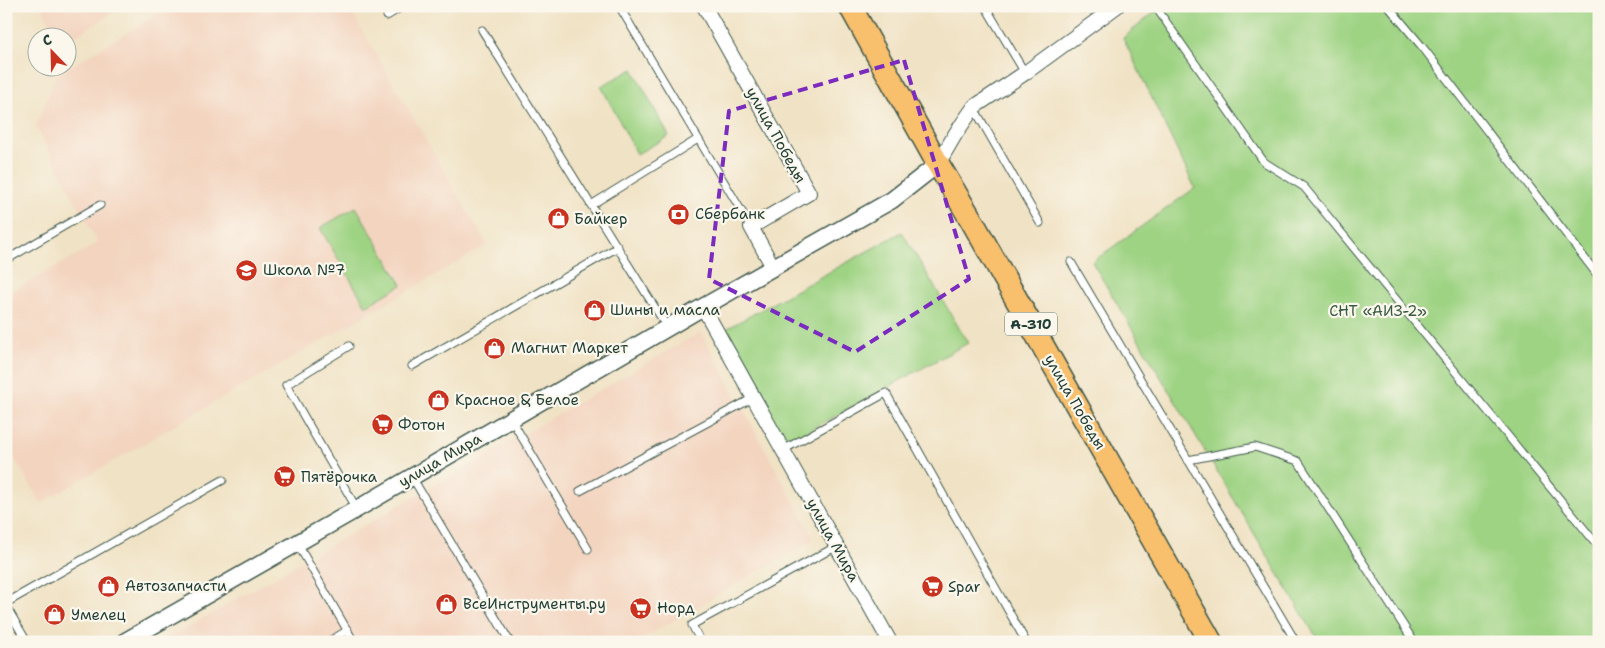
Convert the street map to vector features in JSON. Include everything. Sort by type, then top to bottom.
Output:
[{"type":"highway","name":"улица Победы","points":[[850,6],[1211,642]]},
{"type":"street","name":"улица Победы","points":[[704,6],[809,193],[752,227]]},
{"type":"street","points":[[938,164],[974,107],[1025,73],[1117,6]]},
{"type":"street","name":"улица Мира","points":[[124,642],[357,509],[668,327],[892,200],[938,164]]},
{"type":"street","points":[[752,227],[773,267]]},
{"type":"street","name":"улица Мира","points":[[703,307],[890,642]]},
{"type":"lane","points":[[387,16],[403,6]]},
{"type":"lane","points":[[619,6],[752,227]]},
{"type":"lane","points":[[985,6],[1025,73]]},
{"type":"lane","points":[[1156,6],[1264,162],[1304,187],[1599,547]]},
{"type":"lane","points":[[1388,6],[1424,49],[1599,277]]},
{"type":"lane","points":[[482,30],[668,327]]},
{"type":"lane","points":[[974,107],[1040,224]]},
{"type":"lane","points":[[591,205],[698,139]]},
{"type":"lane","points":[[6,260],[100,205]]},
{"type":"lane","points":[[412,366],[618,247]]},
{"type":"lane","points":[[1071,262],[1296,642]]},
{"type":"lane","points":[[349,346],[286,385],[357,509]]},
{"type":"lane","points":[[783,450],[886,393],[1026,642]]},
{"type":"lane","points":[[580,491],[754,398]]},
{"type":"lane","points":[[510,419],[588,549]]},
{"type":"lane","points":[[1188,460],[1254,447],[1298,461],[1414,642]]},
{"type":"lane","points":[[412,476],[510,642]]},
{"type":"lane","points":[[27,642],[6,604],[223,480]]},
{"type":"lane","points":[[297,543],[354,642]]},
{"type":"lane","points":[[701,642],[692,625],[837,546]]},
{"type":"lane","points":[[328,642],[348,630]]},
{"type":"highlighted area","points":[[904,60],[969,279],[855,352],[709,279],[729,111]]},
{"type":"shaded area","points":[[41,6],[125,6],[78,34],[78,28],[53,28]]},
{"type":"shaded area","name":"Школа №7","points":[[172,6],[348,6],[487,245],[41,503],[6,444],[6,295],[98,243],[36,127],[55,78],[78,78],[78,62]]},
{"type":"shaded area","points":[[701,332],[814,539],[637,642],[162,642]]},
{"type":"green space","name":"СНТ «АИЗ-2»","points":[[1162,6],[1593,6],[1599,14],[1599,642],[1319,642],[1092,262],[1195,188],[1123,38]]},
{"type":"green space","points":[[633,69],[669,136],[637,154],[601,86]]},
{"type":"green space","points":[[356,207],[402,285],[366,306],[320,228]]},
{"type":"green space","points":[[902,232],[968,343],[785,444],[726,329]]},
{"type":"place","name":"Сбербанк","points":[[679,214]]},
{"type":"place","name":"Байкер","points":[[558,219]]},
{"type":"place","name":"Школа №7","points":[[247,270]]},
{"type":"place","name":"Шины и масла","points":[[594,310]]},
{"type":"place","name":"Магнит Маркет","points":[[495,348]]},
{"type":"place","name":"Красное & Белое","points":[[439,400]]},
{"type":"place","name":"Фотон","points":[[382,425]]},
{"type":"place","name":"Пятёрочка","points":[[285,477]]},
{"type":"place","name":"Автозапчасти","points":[[109,586]]},
{"type":"place","name":"Spar","points":[[932,587]]},
{"type":"place","name":"ВсеИнструменты.ру","points":[[447,604]]},
{"type":"place","name":"Норд","points":[[641,608]]},
{"type":"place","name":"Умелец","points":[[55,615]]}]
